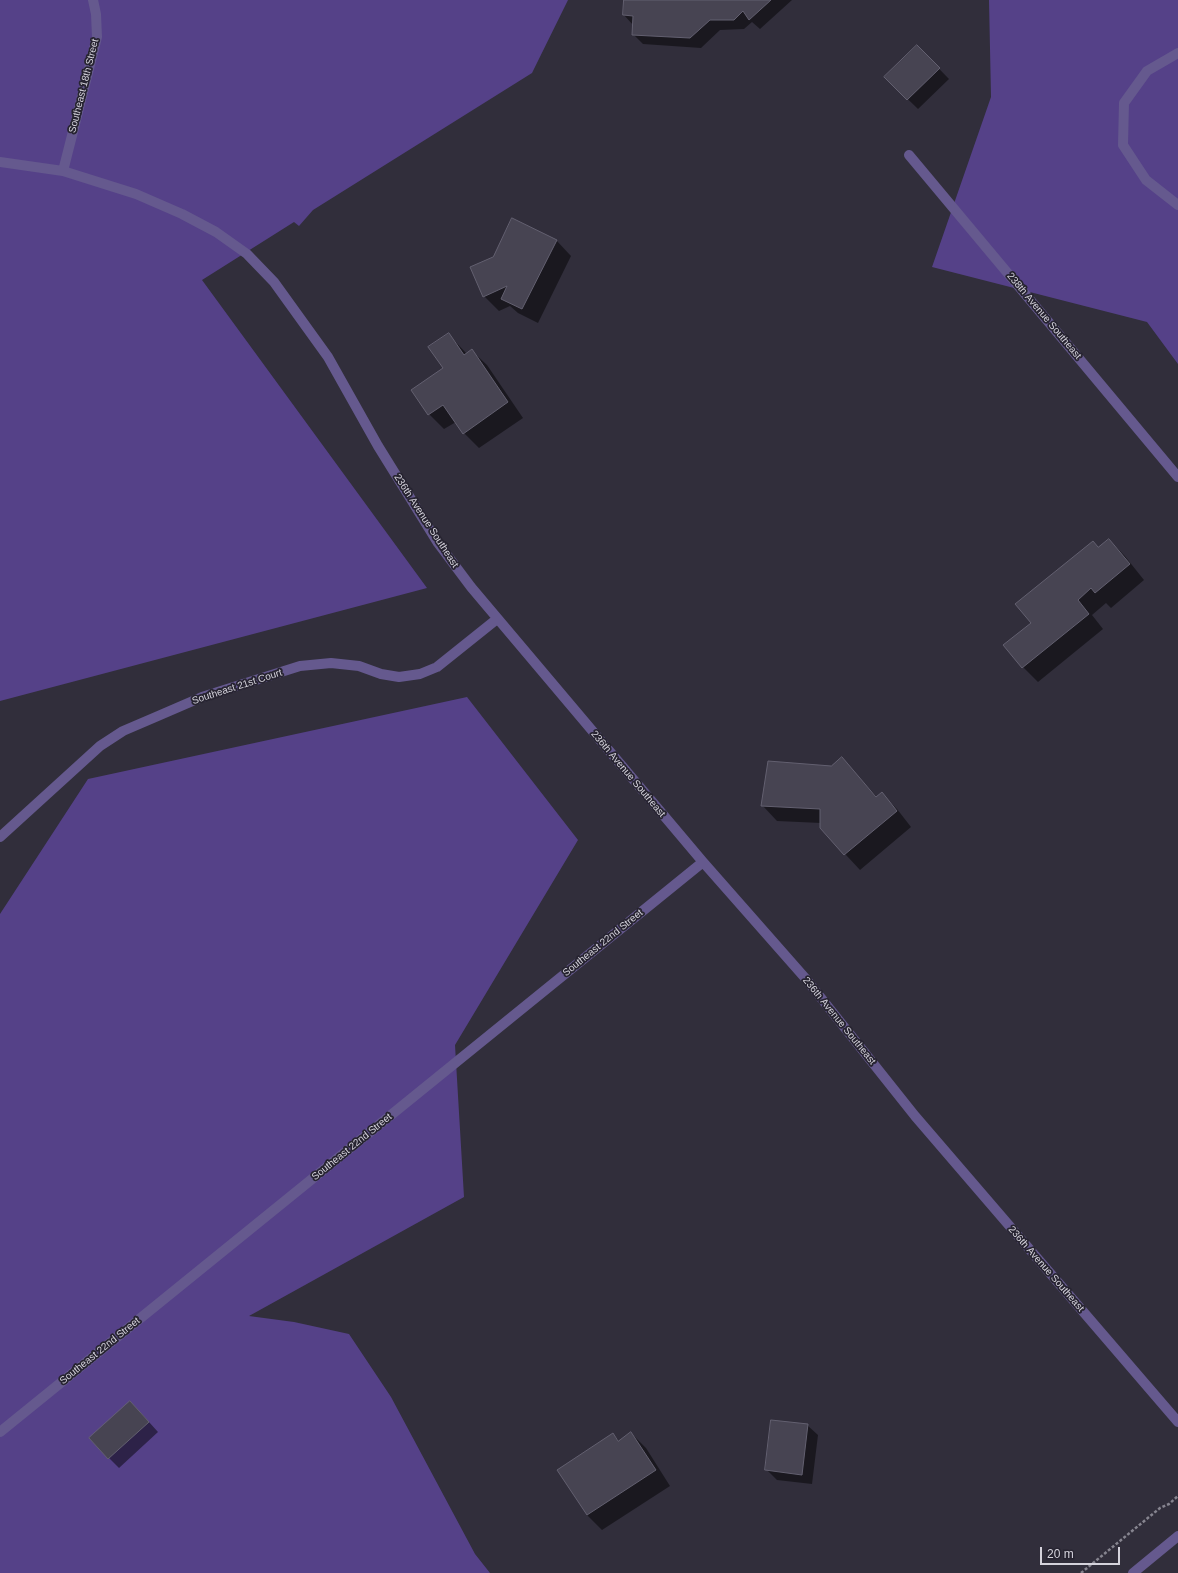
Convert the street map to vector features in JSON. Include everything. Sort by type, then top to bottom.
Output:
[{"type":"street","name":"Southeast 18th Street","points":[[63,171],[97,37],[96,14],[93,0]]},
{"type":"street","points":[[1178,53],[1147,71],[1124,103],[1123,145],[1146,180],[1178,205]]},
{"type":"street","name":"238th Avenue Southeast","points":[[909,155],[1178,476]]},
{"type":"street","name":"236th Avenue Southeast","points":[[0,162],[63,171],[136,194],[182,214],[216,232],[247,254],[274,282],[328,357],[378,446],[438,543],[471,588],[703,862],[806,979],[915,1116],[1178,1422]]},
{"type":"street","name":"Southeast 21st Court","points":[[0,837],[100,746],[123,732],[158,716],[202,697],[300,666],[331,663],[359,666],[381,674],[399,677],[420,674],[437,666],[497,619]]},
{"type":"street","name":"Southeast 22nd Street","points":[[0,1432],[703,862]]},
{"type":"street","points":[[1133,1573],[1178,1536]]},
{"type":"path","points":[[1081,1573],[1160,1508],[1169,1504],[1178,1496]]},
{"type":"shaded area","points":[[0,0],[568,0],[532,73],[313,210],[299,226],[294,222],[202,280],[427,588],[0,701]]},
{"type":"shaded area","points":[[989,0],[1178,0],[1178,364],[1147,322],[932,267],[991,97]]},
{"type":"shaded area","points":[[467,697],[578,840],[455,1045],[464,1197],[249,1316],[294,1322],[349,1334],[391,1397],[475,1554],[490,1573],[0,1573],[0,914],[88,779]]},
{"type":"building","points":[[624,0],[771,0],[749,20],[743,11],[734,20],[710,20],[690,38],[632,35],[633,16],[623,15]]},
{"type":"building","points":[[917,45],[940,68],[907,100],[884,77]]},
{"type":"building","points":[[512,218],[557,240],[522,309],[501,299],[507,286],[483,297],[470,267],[493,257]]},
{"type":"building","points":[[449,333],[464,355],[472,349],[508,402],[463,434],[443,405],[428,415],[411,390],[443,368],[428,347]]},
{"type":"building","points":[[1109,539],[1130,564],[1095,593],[1091,588],[1078,600],[1089,614],[1022,668],[1003,645],[1031,623],[1015,604],[1093,541],[1098,547]]},
{"type":"building","points":[[842,757],[876,797],[882,792],[897,811],[844,855],[820,828],[820,809],[761,806],[768,761],[831,766]]},
{"type":"building","points":[[130,1401],[149,1422],[108,1459],[89,1438]]},
{"type":"building","points":[[771,1420],[808,1424],[802,1475],[765,1470]]},
{"type":"building","points":[[631,1432],[656,1470],[587,1515],[557,1470],[613,1433],[618,1441]]}]
